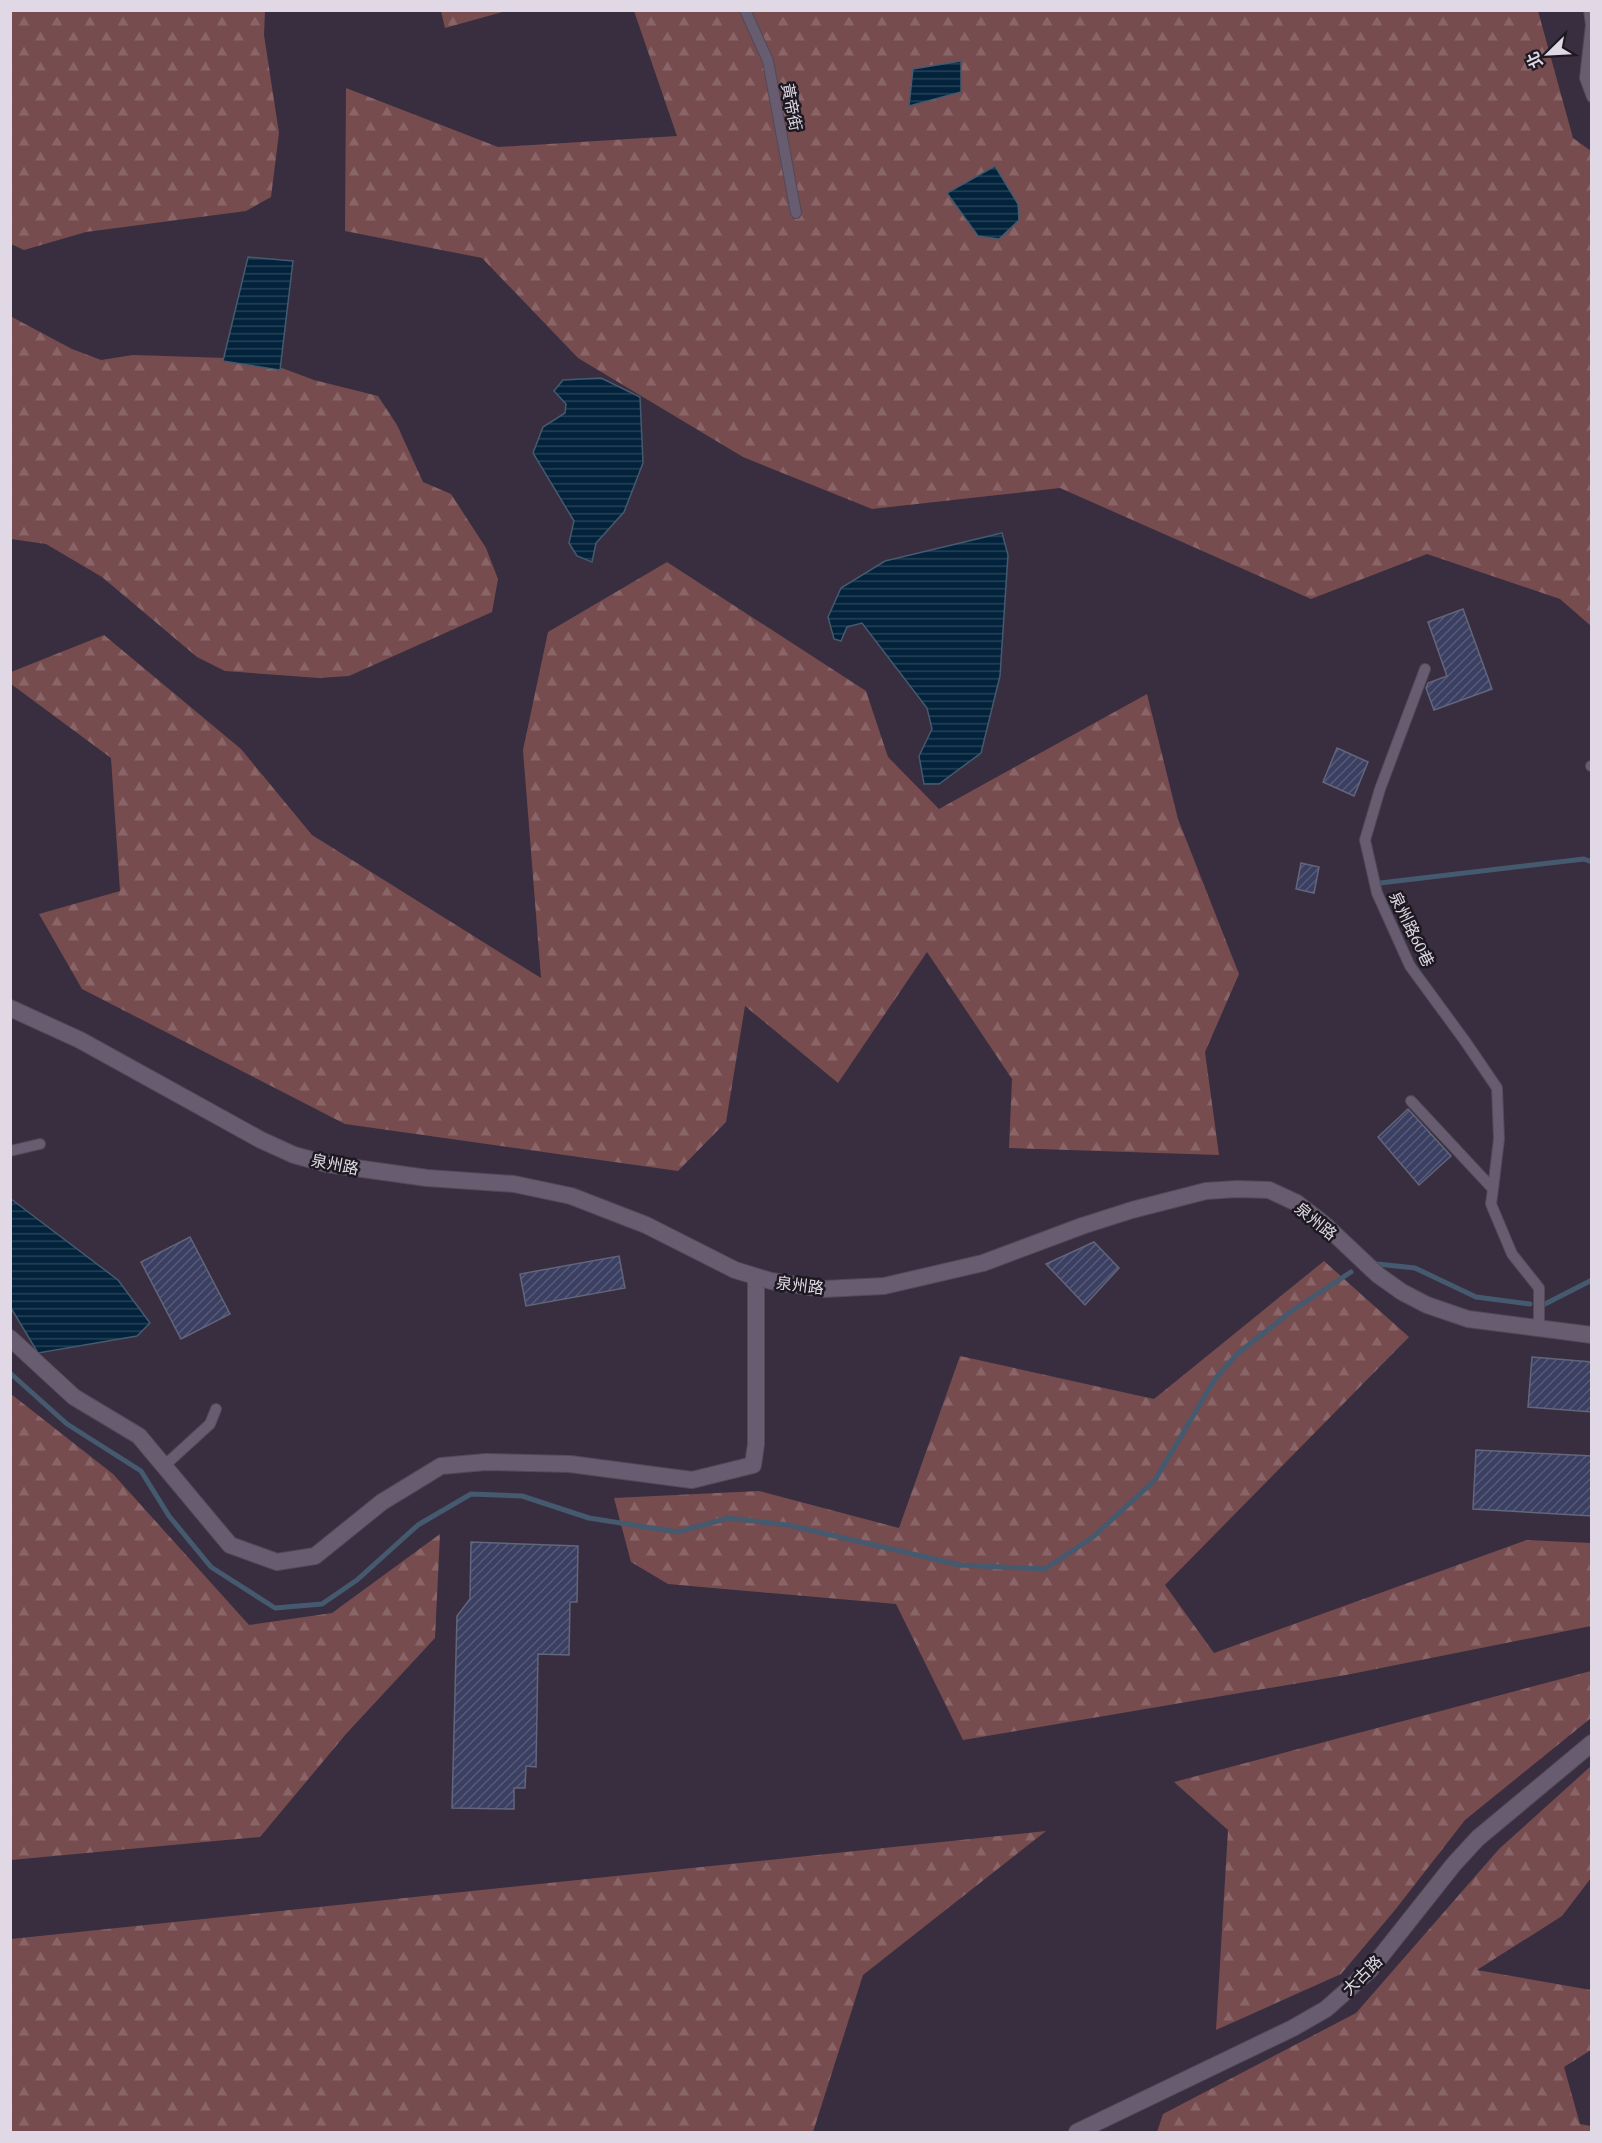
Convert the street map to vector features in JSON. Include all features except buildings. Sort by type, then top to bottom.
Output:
[{"type":"street","name":"泉州路","points":[[10,1008],[80,1040],[261,1140],[294,1155],[327,1164],[427,1178],[514,1184],[571,1196],[646,1225],[735,1270],[798,1286],[824,1289],[884,1286],[983,1263],[1082,1226],[1132,1210],[1196,1194],[1237,1189],[1269,1190],[1297,1203],[1324,1224],[1378,1275],[1402,1292],[1427,1305],[1468,1319],[1592,1335]]},
{"type":"street","points":[[10,1338],[74,1397],[139,1436],[230,1545],[277,1562],[315,1556],[382,1502],[441,1466],[486,1462],[570,1464],[692,1480],[753,1465],[756,1444],[756,1277]]},
{"type":"street","name":"大古路","points":[[1077,2133],[1293,2028],[1326,2009],[1370,1970],[1454,1864],[1478,1838],[1592,1743]]},
{"type":"lane","name":"黃帝街","points":[[745,10],[768,61],[796,213]]},
{"type":"lane","points":[[1588,10],[1591,25],[1585,78],[1592,97]]},
{"type":"lane","name":"泉州路60巷","points":[[1425,669],[1380,789],[1365,840],[1377,892],[1410,966],[1497,1089],[1499,1139],[1491,1204],[1512,1254],[1539,1288],[1539,1328]]},
{"type":"lane","points":[[1411,1101],[1492,1189]]},
{"type":"lane","points":[[10,1151],[40,1144]]},
{"type":"lane","points":[[164,1466],[210,1424],[216,1409]]},
{"type":"green space","points":[[441,10],[506,11],[445,28]]},
{"type":"green space","points":[[10,11],[265,11],[264,35],[279,133],[271,197],[246,211],[86,232],[24,250],[11,244]]},
{"type":"green space","points":[[634,11],[1538,11],[1573,138],[1591,151],[1591,626],[1560,599],[1427,554],[1311,599],[1060,488],[872,509],[743,457],[578,358],[482,258],[345,231],[346,88],[498,147],[677,136]]},
{"type":"green space","points":[[10,316],[72,349],[101,360],[133,355],[258,359],[314,380],[378,396],[397,425],[423,482],[451,494],[486,548],[498,579],[492,612],[349,676],[319,678],[225,671],[197,657],[102,577],[46,544],[11,539]]},
{"type":"green space","points":[[667,562],[866,691],[888,757],[939,809],[1147,694],[1178,819],[1239,974],[1205,1052],[1219,1155],[1009,1148],[1012,1079],[927,952],[838,1083],[745,1006],[726,1122],[678,1171],[345,1124],[82,989],[39,914],[120,891],[111,758],[11,684],[11,672],[104,635],[241,749],[312,835],[541,978],[523,750],[548,632]]},
{"type":"green space","points":[[1324,1261],[1409,1337],[1165,1585],[1214,1653],[1527,1540],[1591,1543],[1591,1626],[1346,1675],[963,1740],[896,1604],[668,1584],[631,1562],[614,1498],[759,1491],[899,1528],[960,1356],[1154,1399]]},
{"type":"green space","points":[[11,1394],[113,1474],[249,1625],[332,1613],[440,1534],[435,1638],[346,1734],[260,1837],[11,1860]]},
{"type":"green space","points":[[1591,1671],[1591,1718],[1465,1820],[1395,1910],[1341,1974],[1216,2030],[1228,1830],[1174,1782]]},
{"type":"green space","points":[[1591,1766],[1591,1878],[1562,1916],[1477,1970],[1591,1990],[1591,2050],[1564,2067],[1580,2124],[1591,2126],[1591,2132],[1157,2132],[1163,2114],[1356,2013],[1499,1849]]},
{"type":"green space","points":[[1046,1831],[863,1975],[813,2132],[11,2132],[11,1939]]},
{"type":"water","points":[[961,61],[961,92],[909,106],[913,69]]},
{"type":"water","points":[[995,166],[1018,204],[1019,220],[999,239],[978,236],[947,193]]},
{"type":"water","points":[[248,257],[293,261],[280,370],[223,361]]},
{"type":"water","points":[[601,378],[640,397],[643,463],[624,512],[596,543],[592,562],[577,556],[569,543],[574,521],[533,453],[543,427],[565,413],[566,404],[554,391],[563,380]]},
{"type":"water","points":[[1002,533],[1008,555],[1000,676],[981,753],[939,784],[924,784],[919,756],[932,729],[927,708],[862,623],[847,627],[841,641],[834,639],[828,617],[841,588],[885,561]]},
{"type":"water","points":[[11,1199],[118,1280],[150,1323],[137,1336],[38,1353],[11,1308]]},
{"type":"waterway","points":[[1380,883],[1584,859],[1592,862]]},
{"type":"waterway","points":[[1377,1264],[1415,1268],[1476,1297],[1530,1304]]},
{"type":"waterway","points":[[10,1373],[67,1424],[141,1471],[169,1516],[211,1567],[275,1608],[322,1604],[357,1580],[418,1525],[471,1494],[522,1496],[589,1518],[677,1532],[729,1518],[788,1525],[960,1565],[1045,1569],[1093,1537],[1155,1480],[1215,1379],[1237,1354],[1293,1310],[1351,1272]]},
{"type":"waterway","points":[[1545,1304],[1592,1280]]}]
